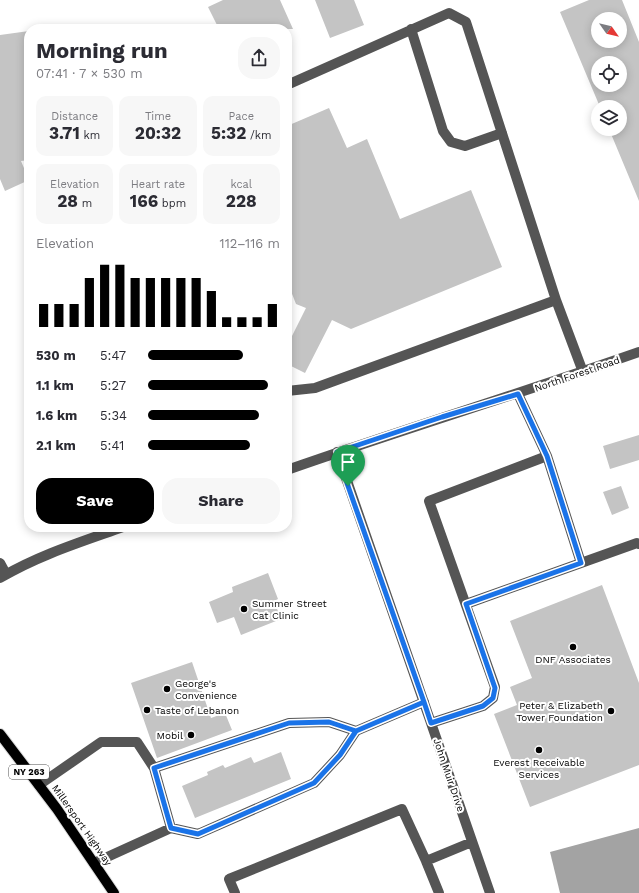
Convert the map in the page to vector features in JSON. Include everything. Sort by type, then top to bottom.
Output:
[{"type":"main road","name":"Millersport Highway","points":[[0,734],[39,785],[114,893]]},
{"type":"street","points":[[292,83],[449,13],[466,22],[556,300],[583,372]]},
{"type":"street","points":[[411,29],[443,130],[451,142],[464,146],[502,133]]},
{"type":"street","points":[[292,390],[315,388],[556,300]]},
{"type":"street","name":"North Forest Road","points":[[292,468],[442,417],[518,394],[639,352]]},
{"type":"street","points":[[518,394],[547,456],[581,563]]},
{"type":"street","name":"John Muir Drive","points":[[337,452],[490,893]]},
{"type":"street","points":[[431,723],[483,706],[493,698],[495,688],[429,501],[547,456]]},
{"type":"street","points":[[0,564],[3,576],[56,550],[108,532]]},
{"type":"street","points":[[466,604],[637,543],[639,544]]},
{"type":"street","points":[[94,863],[171,828],[198,834],[314,783],[340,755],[356,731],[424,702]]},
{"type":"street","points":[[154,768],[289,723],[329,722],[356,731]]},
{"type":"street","points":[[39,785],[101,742],[137,742],[154,768],[171,828]]},
{"type":"street","points":[[235,893],[229,879],[402,809],[439,893]]},
{"type":"street","points":[[426,861],[472,842]]},
{"type":"shaded area","points":[[639,828],[639,893],[560,893],[550,852]]},
{"type":"building","points":[[223,0],[280,0],[291,24],[216,24],[208,7]]},
{"type":"building","points":[[315,0],[354,0],[364,25],[330,38]]},
{"type":"building","points":[[589,0],[622,0],[627,12],[591,12],[591,48],[627,48],[627,12],[639,42],[639,201],[612,136],[627,136],[627,100],[597,100],[594,92],[627,92],[627,56],[591,56],[591,86],[560,12]]},
{"type":"building","points":[[24,32],[24,161],[21,161],[24,168],[24,182],[5,191],[0,179],[0,35]]},
{"type":"building","points":[[329,108],[347,148],[367,139],[400,219],[471,190],[502,267],[351,329],[332,320],[305,373],[292,366],[292,336],[306,308],[296,304],[292,294],[292,124]]},
{"type":"building","points":[[639,435],[639,460],[610,469],[603,446]]},
{"type":"building","points":[[621,486],[629,508],[612,515],[603,492]]},
{"type":"building","name":"Summer Street Cat Clinic","points":[[268,573],[278,599],[274,601],[281,619],[241,635],[234,617],[217,623],[209,602],[233,592],[232,587]]},
{"type":"building","points":[[602,585],[639,683],[639,765],[530,807],[494,714],[517,705],[510,687],[532,678],[510,621]]},
{"type":"building","points":[[192,662],[211,718],[225,713],[232,730],[157,758],[131,683]]},
{"type":"building","points":[[281,752],[291,779],[195,818],[182,786],[208,775],[207,772],[223,765],[225,768],[251,757],[254,763]]},
{"type":"place","name":"Summer Street Cat Clinic","points":[[244,609]]},
{"type":"place","name":"DNF Associates","points":[[573,647]]},
{"type":"place","name":"George's Convenience","points":[[167,689]]},
{"type":"place","name":"Taste of Lebanon","points":[[147,710]]},
{"type":"place","name":"Peter & Elizabeth Tower Foundation","points":[[611,711]]},
{"type":"place","name":"Mobil","points":[[191,735]]},
{"type":"place","name":"Everest Receivable Services","points":[[539,750]]},
{"type":"route","points":[[348,486],[337,452],[442,417],[518,394],[547,456],[581,563],[466,604],[495,688],[493,698],[483,706],[431,723],[424,702],[390,716],[356,731],[329,722],[289,723],[154,768],[171,828],[198,834],[314,783],[340,755],[356,731],[424,702],[348,486]]}]
